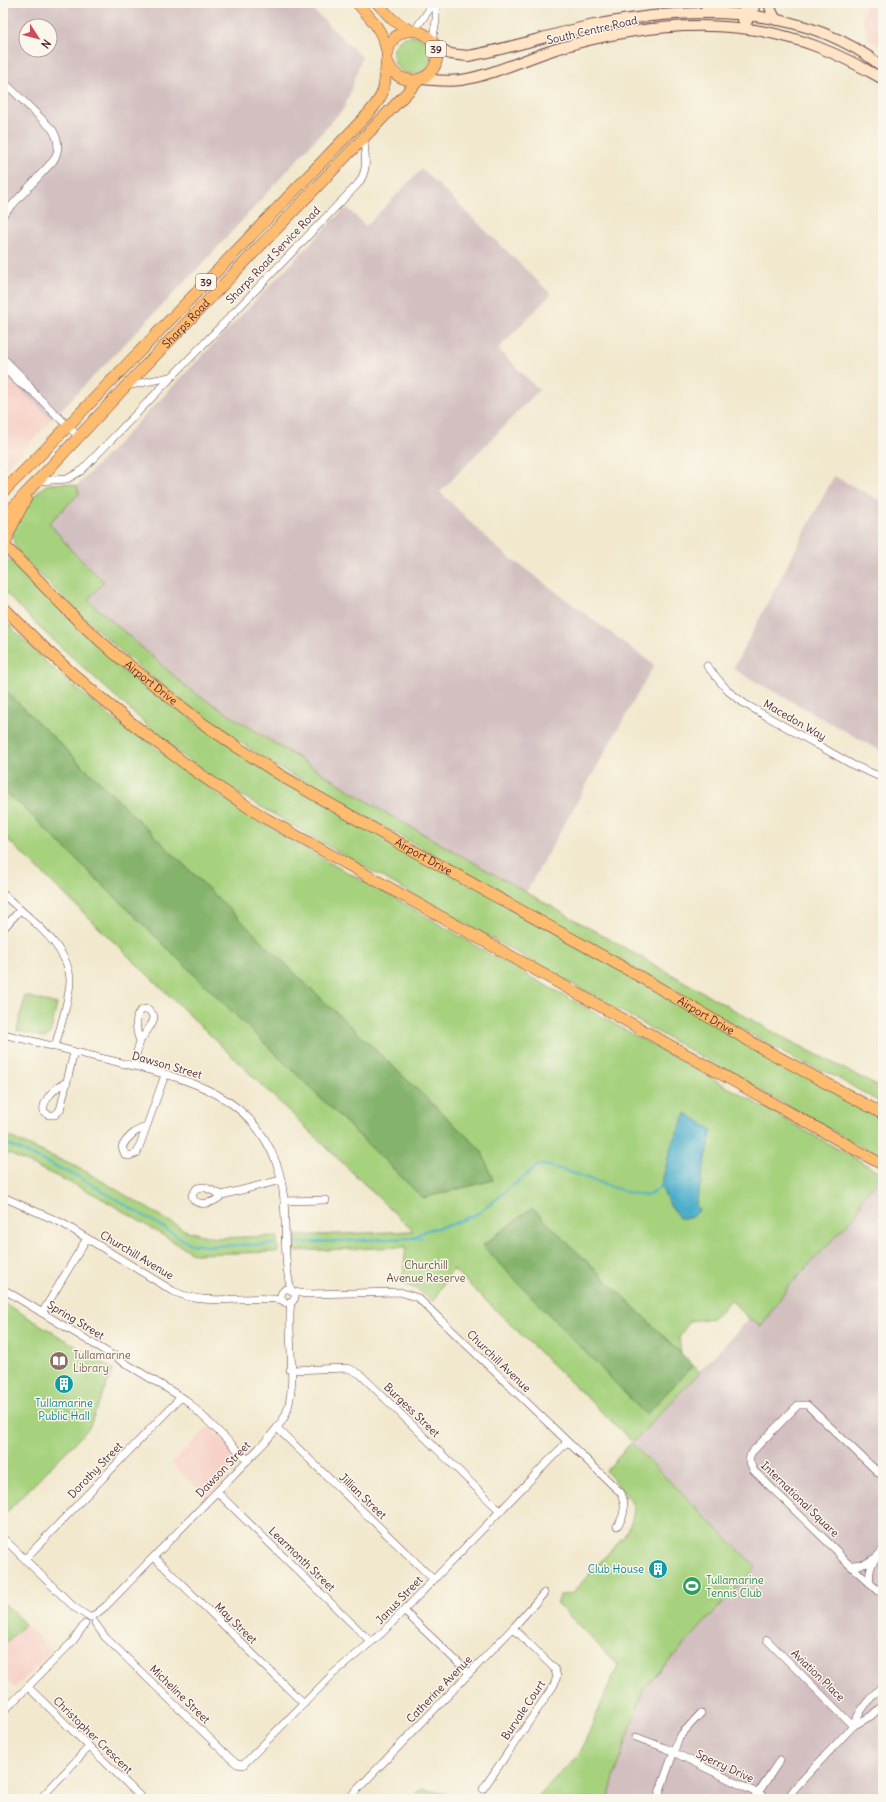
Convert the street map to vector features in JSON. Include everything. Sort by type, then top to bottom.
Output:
[{"type":"main road","name":"39","points":[[357,3],[379,28],[385,41],[387,58],[392,71],[400,78],[410,80],[421,79],[431,71],[435,64],[436,51],[433,42],[424,34],[413,31],[393,20],[377,3]]},
{"type":"main road","name":"39","points":[[387,58],[391,42],[395,37],[404,32],[413,31]]},
{"type":"main road","name":"Sharps Road","points":[[3,492],[376,105],[383,92],[387,58]]},
{"type":"main road","name":"Sharps Road","points":[[3,518],[126,386],[421,79]]},
{"type":"main road","points":[[4,545],[11,528],[35,485]]},
{"type":"main road","name":"Airport Drive","points":[[4,545],[78,621],[115,654],[202,723],[240,749],[285,778],[367,825],[637,975],[758,1046],[883,1114]]},
{"type":"main road","points":[[3,607],[62,666],[136,728],[213,784],[265,818],[883,1165]]},
{"type":"street","points":[[413,31],[435,3]]},
{"type":"street","points":[[433,42],[436,21],[435,3]]},
{"type":"street","points":[[675,13],[699,7],[730,3]]},
{"type":"street","points":[[745,3],[747,15]]},
{"type":"street","points":[[743,28],[747,15],[756,3]]},
{"type":"street","points":[[770,3],[776,20]]},
{"type":"street","name":"South Centre Road","points":[[433,42],[450,54],[468,56],[588,26],[675,13],[710,12],[747,15],[776,20],[817,32],[850,46],[883,67]]},
{"type":"street","name":"South Centre Road","points":[[421,79],[441,81],[462,80],[567,46],[639,30],[690,26],[743,28],[774,34],[817,46],[848,60],[883,79]]},
{"type":"street","points":[[3,81],[52,129],[56,136],[58,150],[53,161],[3,215]]},
{"type":"street","name":"Sharps Road Service Road","points":[[35,485],[67,479],[78,473],[363,178],[366,166],[364,139]]},
{"type":"street","points":[[3,358],[24,379],[35,394]]},
{"type":"street","points":[[3,367],[20,383],[35,394],[79,436]]},
{"type":"street","name":"Sharps Road Service Road","points":[[126,386],[162,380],[172,376]]},
{"type":"street","name":"Macedon Way","points":[[707,666],[723,686],[744,704],[848,762],[883,778]]},
{"type":"street","points":[[3,894],[61,951],[69,972],[68,992],[55,1047]]},
{"type":"street","points":[[3,929],[20,910]]},
{"type":"street","name":"Dawson Street","points":[[3,1034],[166,1074],[209,1089],[227,1100],[240,1111],[264,1138],[277,1164],[284,1201],[291,1388],[288,1406],[277,1428],[248,1460],[3,1712]]},
{"type":"street","points":[[133,1066],[140,1041]]},
{"type":"street","points":[[65,1083],[74,1052]]},
{"type":"street","points":[[145,1128],[166,1074]]},
{"type":"street","points":[[222,1195],[281,1180]]},
{"type":"street","name":"Churchill Avenue","points":[[3,1197],[62,1223],[173,1291],[189,1298],[204,1300],[267,1298],[307,1294],[394,1292],[413,1296],[422,1302],[621,1493],[624,1501],[624,1508],[622,1518],[616,1526]]},
{"type":"street","points":[[284,1201],[326,1200]]},
{"type":"street","points":[[42,1313],[87,1238]]},
{"type":"street","name":"Spring Street","points":[[3,1289],[181,1397],[192,1405],[248,1460]]},
{"type":"street","name":"Burgess Street","points":[[290,1370],[348,1368],[360,1374],[500,1511]]},
{"type":"street","name":"Dorothy Street","points":[[25,1559],[181,1397]]},
{"type":"street","name":"International Square","points":[[883,1477],[807,1405],[798,1405],[750,1456],[750,1465],[754,1471],[837,1551],[842,1558],[852,1565],[883,1595]]},
{"type":"street","name":"Jillian Street","points":[[277,1428],[434,1580]]},
{"type":"street","name":"Janus Street","points":[[240,1765],[246,1763],[334,1673],[371,1642],[404,1611],[567,1442]]},
{"type":"street","name":"Learmonth Street","points":[[217,1492],[371,1642]]},
{"type":"street","name":"Micheline Street","points":[[3,1538],[232,1759],[240,1765]]},
{"type":"street","points":[[852,1565],[865,1564],[883,1550]]},
{"type":"street","points":[[870,1583],[869,1573],[877,1556]]},
{"type":"street","name":"May Street","points":[[154,1557],[304,1704]]},
{"type":"street","name":"Catherine Avenue","points":[[348,1799],[513,1628],[544,1593]]},
{"type":"street","points":[[404,1611],[469,1673]]},
{"type":"street","name":"Burvale Court","points":[[483,1789],[554,1684],[557,1676],[554,1668],[513,1628]]},
{"type":"street","name":"Aviation Place","points":[[767,1640],[844,1714],[853,1726]]},
{"type":"street","points":[[853,1726],[859,1713],[868,1700],[883,1685]]},
{"type":"street","name":"Christopher Crescent","points":[[28,1687],[143,1799]]},
{"type":"street","points":[[787,1799],[795,1788],[853,1726],[871,1716],[883,1705]]},
{"type":"street","points":[[657,1799],[678,1738],[701,1713]]},
{"type":"street","name":"Sperry Drive","points":[[636,1737],[673,1753],[755,1796],[769,1799]]},
{"type":"street","points":[[40,1799],[89,1747]]},
{"type":"street","points":[[755,1796],[780,1760]]},
{"type":"shaded area","points":[[3,3],[306,3],[362,57],[345,107],[207,259],[52,419],[3,373]]},
{"type":"shaded area","points":[[504,3],[626,3],[619,5]]},
{"type":"shaded area","points":[[866,3],[883,3],[883,47],[869,40],[861,18]]},
{"type":"shaded area","points":[[422,169],[551,294],[498,349],[539,390],[440,492],[497,548],[654,665],[526,892],[386,813],[190,690],[88,600],[103,582],[75,554],[48,523],[79,494],[77,486],[332,221],[347,208],[366,226]]},
{"type":"shaded area","points":[[3,373],[52,419],[3,471]]},
{"type":"shaded area","points":[[834,476],[883,502],[883,752],[733,669]]},
{"type":"shaded area","points":[[877,1182],[883,1185],[883,1799],[608,1799],[644,1688],[756,1567],[631,1443],[749,1319],[761,1325],[789,1286],[856,1215],[864,1195]]},
{"type":"shaded area","points":[[209,1427],[243,1460],[207,1498],[171,1463]]},
{"type":"shaded area","points":[[25,1624],[52,1650],[15,1688],[3,1677],[3,1646]]},
{"type":"green space","points":[[408,36],[416,36],[426,41],[430,48],[430,62],[426,69],[416,74],[408,74],[398,69],[396,66],[393,59],[393,51],[398,41],[401,39]]},
{"type":"green space","points":[[64,483],[77,486],[79,494],[49,523],[75,554],[104,582],[88,600],[190,690],[386,813],[775,1033],[883,1089],[883,1104],[831,1074],[800,1062],[271,763],[202,716],[141,669],[75,610],[20,555],[14,542],[13,534],[26,508],[36,494],[45,486]]},
{"type":"green space","points":[[3,556],[17,565],[196,723],[883,1119],[883,1159],[345,856],[224,785],[177,752],[44,632],[3,590]]},
{"type":"green space","name":"Churchill Avenue Reserve","points":[[3,619],[49,665],[113,719],[137,734],[220,796],[306,850],[402,902],[488,953],[881,1173],[877,1182],[864,1195],[856,1215],[789,1286],[761,1326],[749,1319],[731,1300],[714,1318],[689,1321],[679,1338],[681,1353],[532,1208],[483,1245],[646,1415],[693,1365],[700,1372],[633,1442],[453,1269],[433,1301],[415,1288],[402,1284],[406,1247],[295,1251],[294,1236],[413,1231],[3,835],[3,790],[27,811],[423,1198],[493,1180],[481,1150],[309,987],[3,688]]},
{"type":"green space","points":[[3,688],[309,987],[481,1150],[493,1180],[423,1198],[27,811],[3,790]]},
{"type":"green space","points":[[25,996],[57,1004],[50,1034],[45,1038],[17,1030]]},
{"type":"green space","points":[[3,1134],[85,1171],[184,1230],[215,1238],[277,1236],[278,1252],[194,1254],[96,1195],[3,1151]]},
{"type":"green space","points":[[532,1208],[693,1365],[646,1415],[483,1246]]},
{"type":"green space","points":[[3,1302],[113,1369],[89,1428],[3,1516]]},
{"type":"green space","points":[[631,1443],[756,1567],[644,1688],[608,1799],[535,1799],[580,1753],[618,1665],[557,1604],[560,1595],[571,1594],[624,1536],[631,1523],[634,1510],[630,1499],[606,1471]]},
{"type":"green space","points":[[3,1602],[25,1624],[3,1646]]},
{"type":"green space","points":[[421,1789],[469,1799],[415,1799],[415,1795]]},
{"type":"water","points":[[686,1113],[712,1130],[696,1205],[699,1211],[690,1218],[679,1218],[667,1200],[661,1186],[671,1146]]},
{"type":"waterway","points":[[3,1142],[79,1177],[191,1244],[207,1246],[275,1244]]},
{"type":"waterway","points":[[296,1243],[412,1238],[427,1230],[450,1225],[479,1213],[537,1166],[543,1165],[554,1167],[630,1193],[641,1195],[649,1195],[661,1186]]},
{"type":"waterway","points":[[413,1238],[422,1238]]},
{"type":"place","name":"Tullamarine Library","points":[[59,1361]]},
{"type":"place","name":"Tullamarine Public Hall","points":[[64,1384]]},
{"type":"place","name":"Club House","points":[[658,1569]]},
{"type":"place","name":"Tullamarine Tennis Club","points":[[692,1586]]}]
